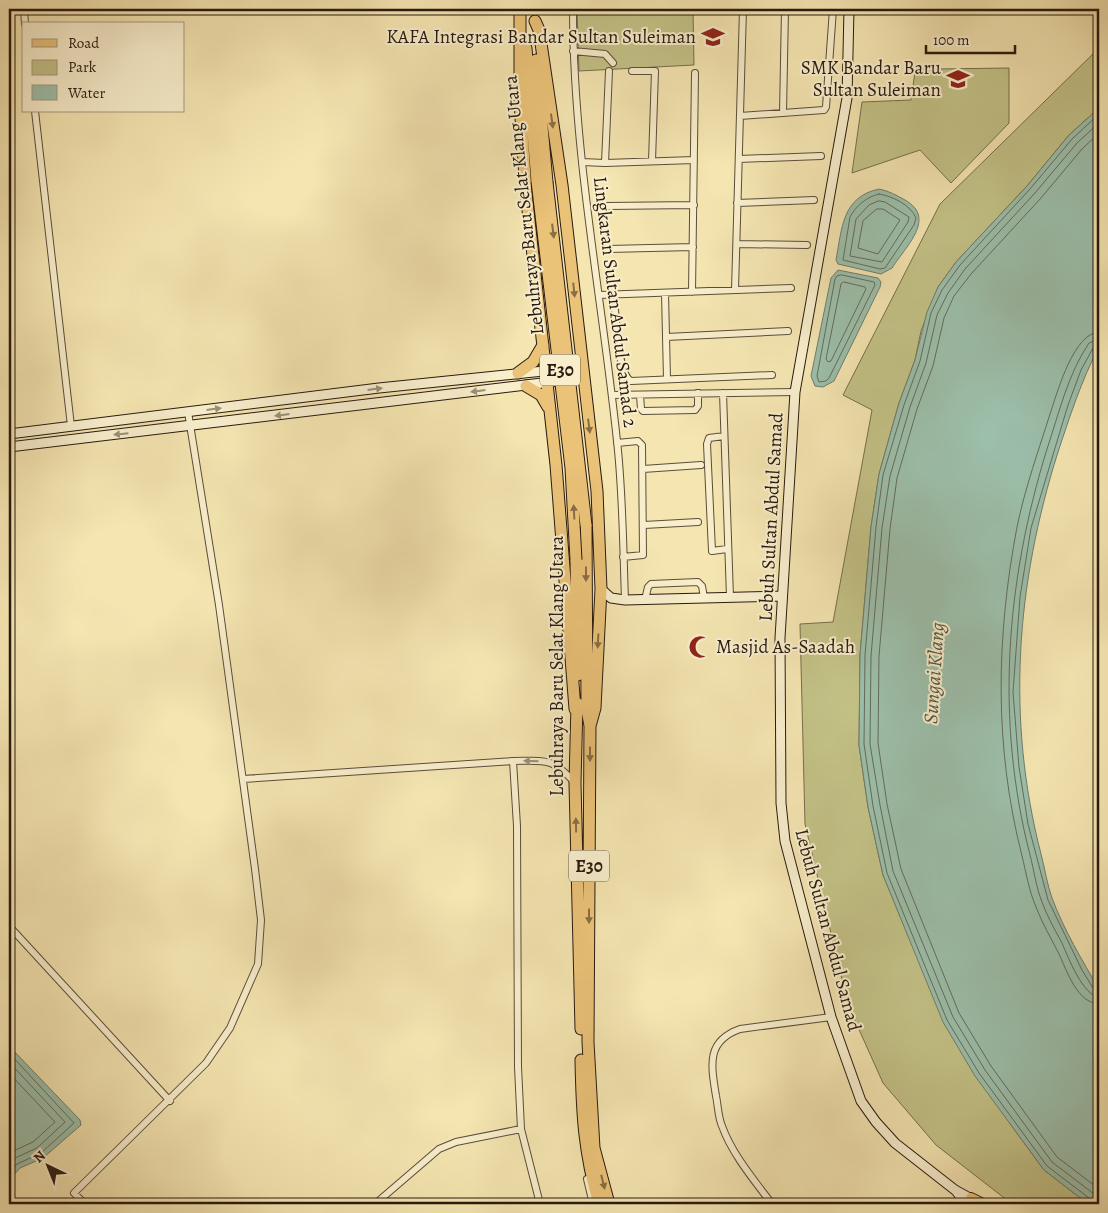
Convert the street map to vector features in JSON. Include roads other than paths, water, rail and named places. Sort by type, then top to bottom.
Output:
[{"type":"highway","name":"Lebuhraya Baru Selat Klang Utara","points":[[534,9],[542,182],[571,468],[576,560],[579,697],[576,708],[575,783],[583,1130],[591,1176],[599,1204]]},
{"type":"highway","name":"Lebuhraya Baru Selat Klang Utara","points":[[520,12],[524,30],[586,525],[587,709],[590,726],[588,1042],[594,1148],[609,1204]]},
{"type":"highway","points":[[520,12],[520,103],[542,345],[551,413],[576,708]]},
{"type":"highway","points":[[535,22],[539,30],[562,185],[596,491],[601,589],[595,708],[590,726]]},
{"type":"highway","points":[[518,372],[533,362],[542,345]]},
{"type":"highway","points":[[526,386],[541,395],[551,413]]},
{"type":"main road","points":[[972,1202],[983,1204]]},
{"type":"street","points":[[24,9],[25,22]]},
{"type":"street","name":"Lingkaran Sultan Abdul Samad 2","points":[[573,9],[573,51],[582,162],[617,443],[625,600]]},
{"type":"street","points":[[735,290],[743,9]]},
{"type":"street","points":[[783,114],[785,9]]},
{"type":"street","points":[[740,116],[824,110],[826,107],[833,9]]},
{"type":"street","name":"Lebuh Sultan Abdul Samad","points":[[850,9],[847,98],[795,392],[782,596],[780,758],[785,841],[831,1017],[861,1101],[876,1122],[895,1143],[972,1202]]},
{"type":"street","points":[[573,51],[605,54],[613,63]]},
{"type":"street","points":[[605,163],[609,71]]},
{"type":"street","points":[[632,71],[655,71],[652,161]]},
{"type":"street","points":[[692,292],[695,73]]},
{"type":"street","points":[[35,112],[71,426]]},
{"type":"street","points":[[739,159],[821,156]]},
{"type":"street","points":[[582,162],[694,160]]},
{"type":"street","points":[[737,203],[814,200]]},
{"type":"street","points":[[607,206],[694,204]]},
{"type":"street","points":[[737,244],[807,244]]},
{"type":"street","points":[[608,249],[693,247]]},
{"type":"street","points":[[599,295],[791,288]]},
{"type":"street","points":[[665,293],[667,378]]},
{"type":"street","points":[[615,310],[625,376],[631,381],[772,375]]},
{"type":"street","points":[[666,337],[788,331]]},
{"type":"street","points":[[9,434],[518,372],[546,370],[583,372]]},
{"type":"street","points":[[9,447],[526,386],[548,383],[583,372]]},
{"type":"street","points":[[612,395],[795,392]]},
{"type":"street","points":[[640,395],[641,409],[643,411],[695,410],[698,406],[698,393]]},
{"type":"street","points":[[723,393],[730,597]]},
{"type":"street","points":[[308,398],[310,411]]},
{"type":"street","points":[[85,1204],[74,1193],[170,1101],[206,1063],[230,1028],[258,964],[261,920],[219,605],[188,412]]},
{"type":"street","points":[[724,436],[708,438],[709,522],[712,551],[728,549]]},
{"type":"street","points":[[617,443],[638,441],[642,445],[643,555],[623,557]]},
{"type":"street","points":[[643,469],[701,465]]},
{"type":"street","points":[[644,525],[698,522]]},
{"type":"street","points":[[645,600],[648,587],[651,584],[698,582],[702,586],[704,598]]},
{"type":"street","points":[[601,589],[611,598],[625,600],[782,596]]},
{"type":"street","points":[[599,609],[625,600]]},
{"type":"street","points":[[243,779],[513,760],[549,761],[556,764],[575,783]]},
{"type":"street","points":[[513,760],[517,826],[518,1068],[521,1129],[540,1204]]},
{"type":"street","points":[[9,926],[170,1101]]},
{"type":"street","points":[[772,1204],[730,1144],[721,1125],[712,1071],[713,1055],[718,1043],[728,1033],[740,1029],[831,1017]]},
{"type":"street","points":[[375,1204],[439,1149],[456,1142],[521,1129]]},
{"type":"street","points":[[583,1130],[585,1168],[593,1204]]},
{"type":"water","name":"Sungai Klang","points":[[1099,108],[1099,347],[1072,412],[1044,502],[1025,602],[1020,702],[1023,753],[1030,803],[1052,898],[1067,933],[1099,989],[1099,1204],[1088,1204],[1044,1170],[975,1076],[943,1022],[883,875],[868,807],[859,745],[860,655],[871,527],[879,474],[899,403],[915,360],[927,312],[938,287],[956,262],[1027,186],[1069,135]]},
{"type":"water","points":[[879,189],[905,200],[914,207],[918,215],[919,224],[916,233],[892,268],[881,274],[838,264],[836,260],[842,226],[846,216],[858,199],[867,193]]},
{"type":"water","points":[[838,270],[878,278],[881,282],[834,381],[823,387],[815,386],[811,376],[831,278]]},
{"type":"water","points":[[9,1046],[80,1120],[81,1125],[43,1158],[20,1168],[9,1180]]},
{"type":"place","name":"KAFA Integrasi Bandar Sultan Suleiman","points":[[713,37]]},
{"type":"place","name":"SMK Bandar Baru Sultan Suleiman","points":[[958,79]]},
{"type":"place","name":"Masjid As-Saadah","points":[[700,647]]}]
